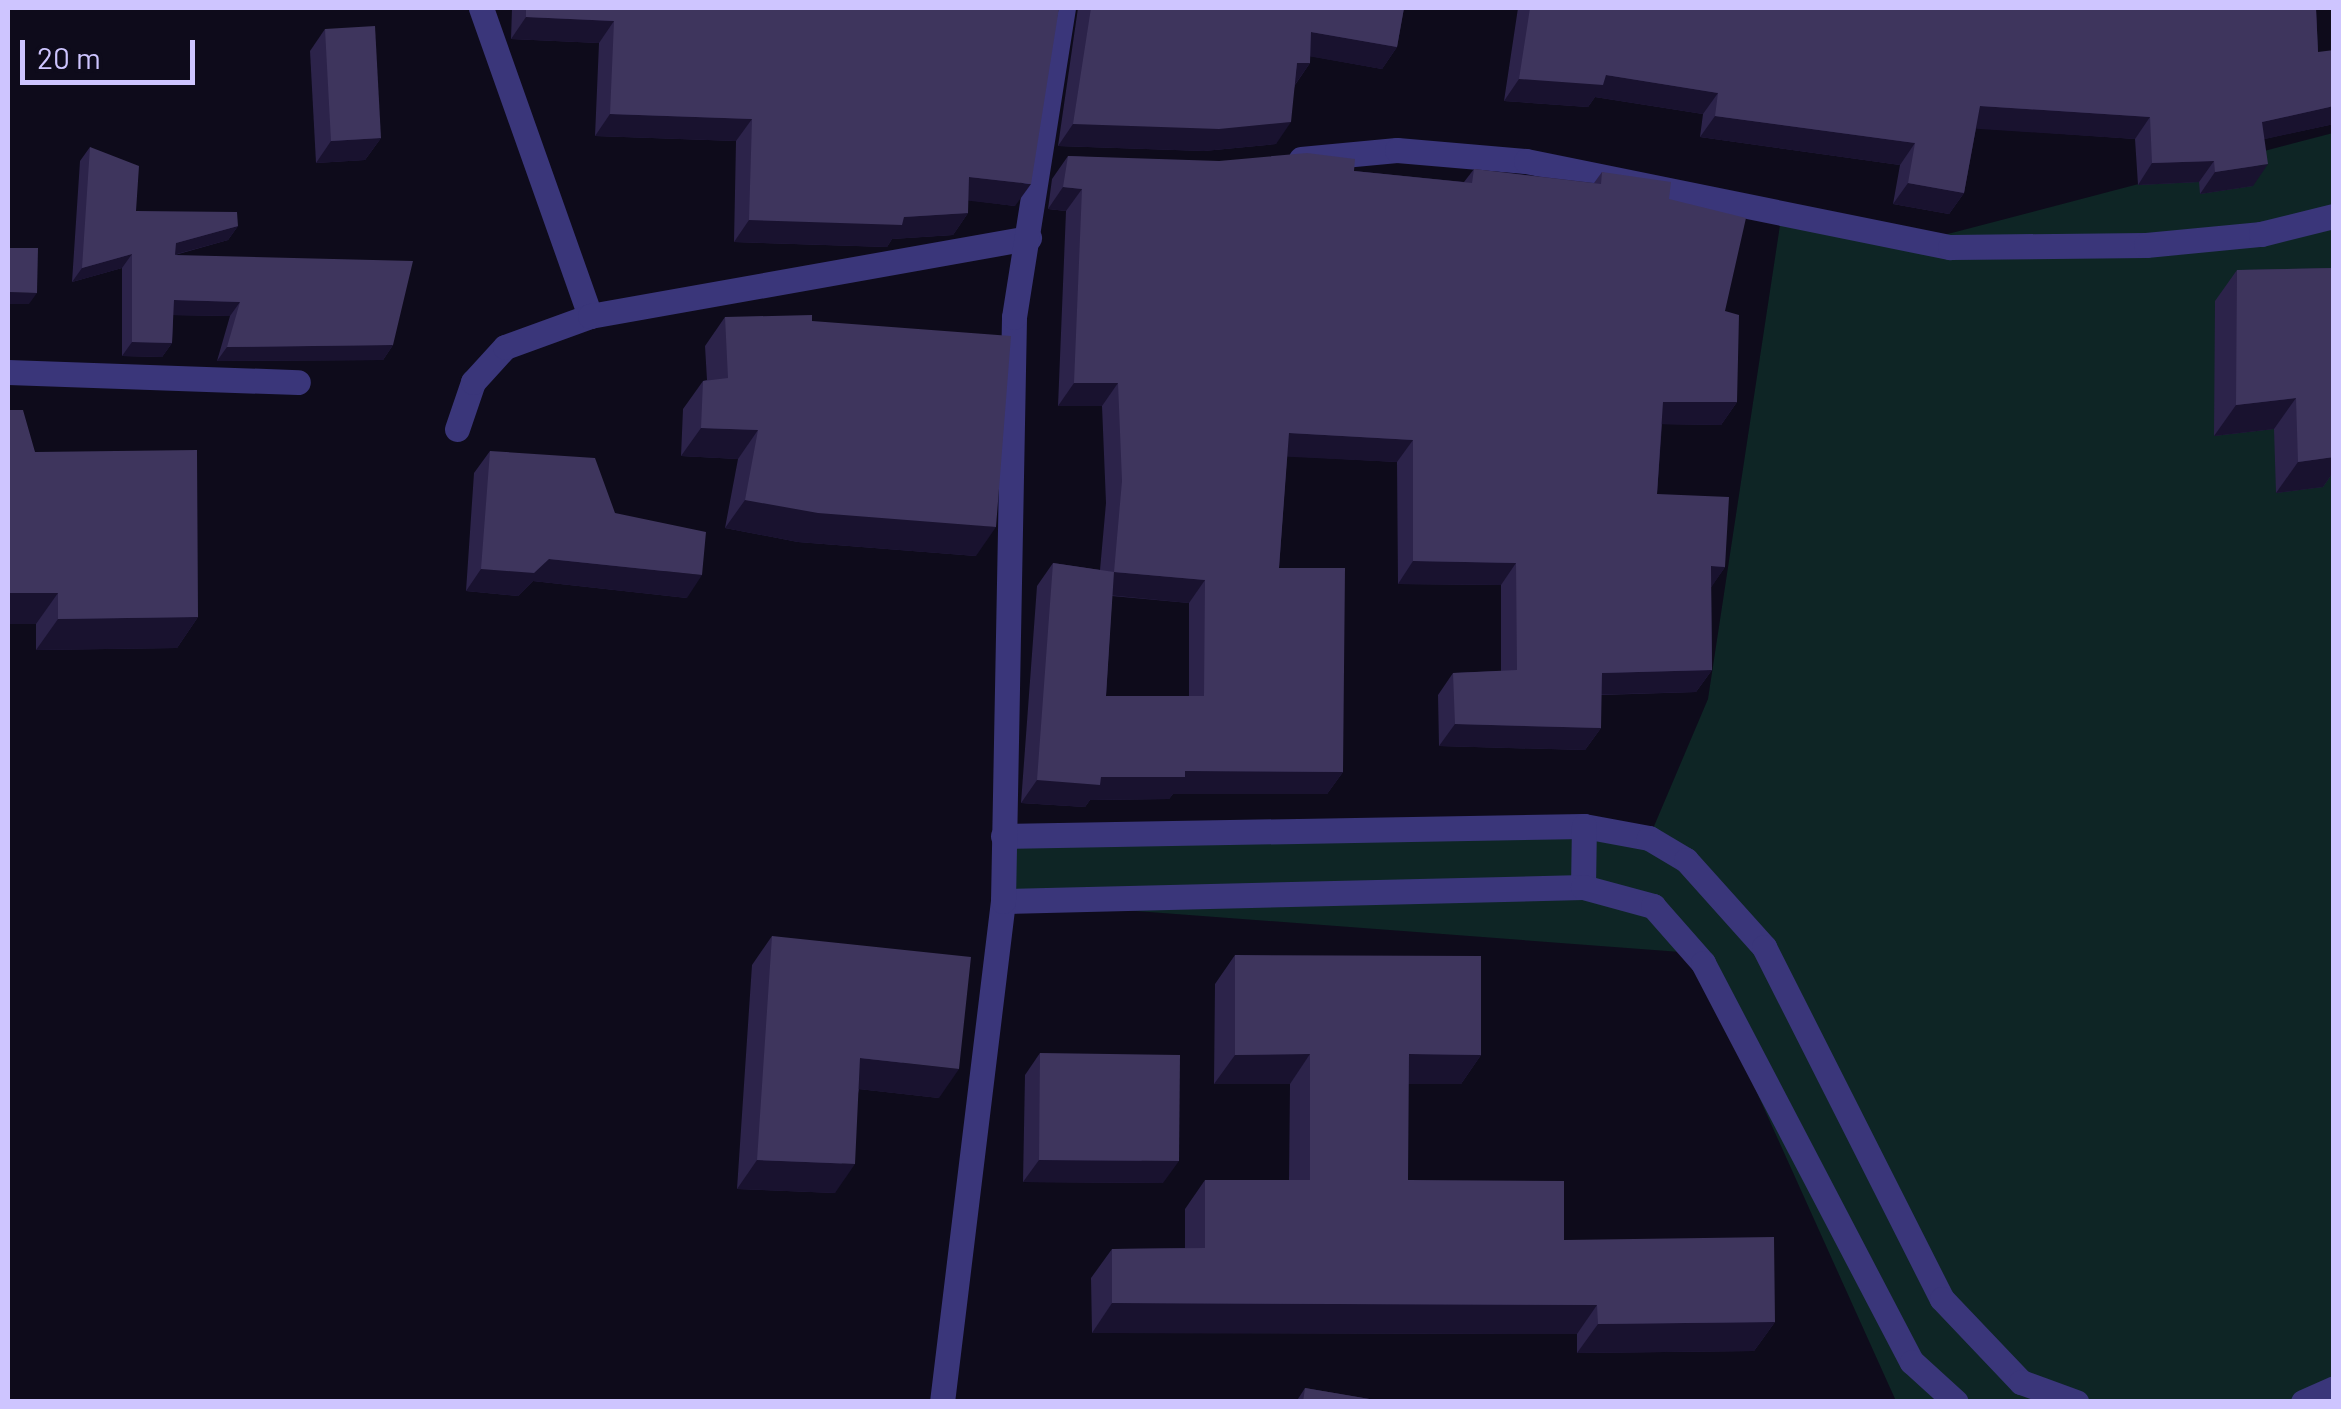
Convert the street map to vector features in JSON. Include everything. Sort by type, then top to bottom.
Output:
[{"type":"street","points":[[481,8],[590,316]]},
{"type":"street","points":[[942,1402],[1003,901],[1014,316],[1029,238],[1050,162],[1063,8]]},
{"type":"street","points":[[1281,160],[1397,150],[1526,161],[1950,247],[2146,244],[2261,234],[2334,216]]},
{"type":"street","points":[[456,429],[473,382],[505,347],[590,316],[1029,238]]},
{"type":"street","points":[[8,372],[298,382]]},
{"type":"street","points":[[1003,836],[1584,826],[1649,838],[1686,860],[1764,946],[1942,1299],[2020,1382],[2076,1402]]},
{"type":"street","points":[[1583,887],[1584,826]]},
{"type":"street","points":[[1003,901],[1583,887],[1653,906],[1703,963],[1912,1362],[1956,1402]]},
{"type":"street","points":[[2303,1402],[2334,1388]]},
{"type":"green space","points":[[2333,133],[2333,1401],[1896,1401],[1694,953],[1003,901],[1003,836],[1649,838],[1708,699],[1782,212],[1921,241]]},
{"type":"building","points":[[526,8],[1059,8],[1031,184],[969,177],[968,213],[904,217],[902,225],[749,220],[752,119],[610,114],[614,21],[526,17]]},
{"type":"building","points":[[1091,8],[1404,8],[1397,47],[1311,32],[1310,63],[1297,63],[1291,122],[1219,129],[1073,124]]},
{"type":"building","points":[[1530,8],[2316,8],[2318,52],[2334,50],[2334,106],[2262,122],[2268,164],[2215,172],[2214,161],[2152,163],[2150,117],[1980,106],[1964,193],[1908,183],[1915,143],[1715,116],[1718,93],[1606,75],[1603,85],[1519,79]]},
{"type":"building","points":[[375,26],[381,138],[331,141],[325,29]]},
{"type":"building","points":[[90,147],[139,166],[136,211],[237,212],[238,226],[176,243],[175,255],[413,261],[393,345],[227,347],[240,302],[174,300],[172,343],[132,342],[132,254],[82,268]]},
{"type":"building","points":[[1307,153],[1355,159],[1354,171],[1472,183],[1474,169],[1601,184],[1602,172],[1671,182],[1669,199],[1746,218],[1725,311],[1739,315],[1737,402],[1663,402],[1657,494],[1729,497],[1725,567],[1711,566],[1712,670],[1602,673],[1601,728],[1455,724],[1453,673],[1517,670],[1516,563],[1413,561],[1413,440],[1289,433],[1279,568],[1345,568],[1343,772],[1185,771],[1185,777],[1101,777],[1100,785],[1037,780],[1053,563],[1114,572],[1122,481],[1118,383],[1074,383],[1082,189],[1063,187],[1068,156],[1219,161]],"holes":[[[1114,572],[1205,580],[1204,696],[1106,696]]]},
{"type":"building","points":[[8,248],[38,248],[37,293],[8,292]]},
{"type":"building","points":[[2334,268],[2334,457],[2298,462],[2296,398],[2236,405],[2237,270]]},
{"type":"building","points":[[812,315],[812,321],[1011,336],[996,527],[818,513],[745,500],[758,430],[701,428],[703,381],[728,378],[725,317]]},
{"type":"building","points":[[8,410],[23,410],[35,452],[197,450],[198,617],[58,619],[58,593],[8,593]]},
{"type":"building","points":[[490,451],[595,458],[615,513],[706,532],[702,575],[549,559],[534,573],[481,569]]},
{"type":"building","points":[[772,936],[971,957],[959,1069],[860,1058],[855,1164],[757,1160]]},
{"type":"building","points":[[1235,955],[1481,956],[1481,1055],[1409,1054],[1408,1180],[1564,1181],[1564,1240],[1774,1237],[1775,1322],[1598,1324],[1597,1305],[1112,1303],[1112,1249],[1205,1248],[1205,1180],[1310,1180],[1310,1054],[1235,1055]]},
{"type":"building","points":[[1040,1053],[1180,1055],[1179,1161],[1039,1160]]},
{"type":"building","points":[[1305,1388],[1387,1402],[1303,1402]]}]
